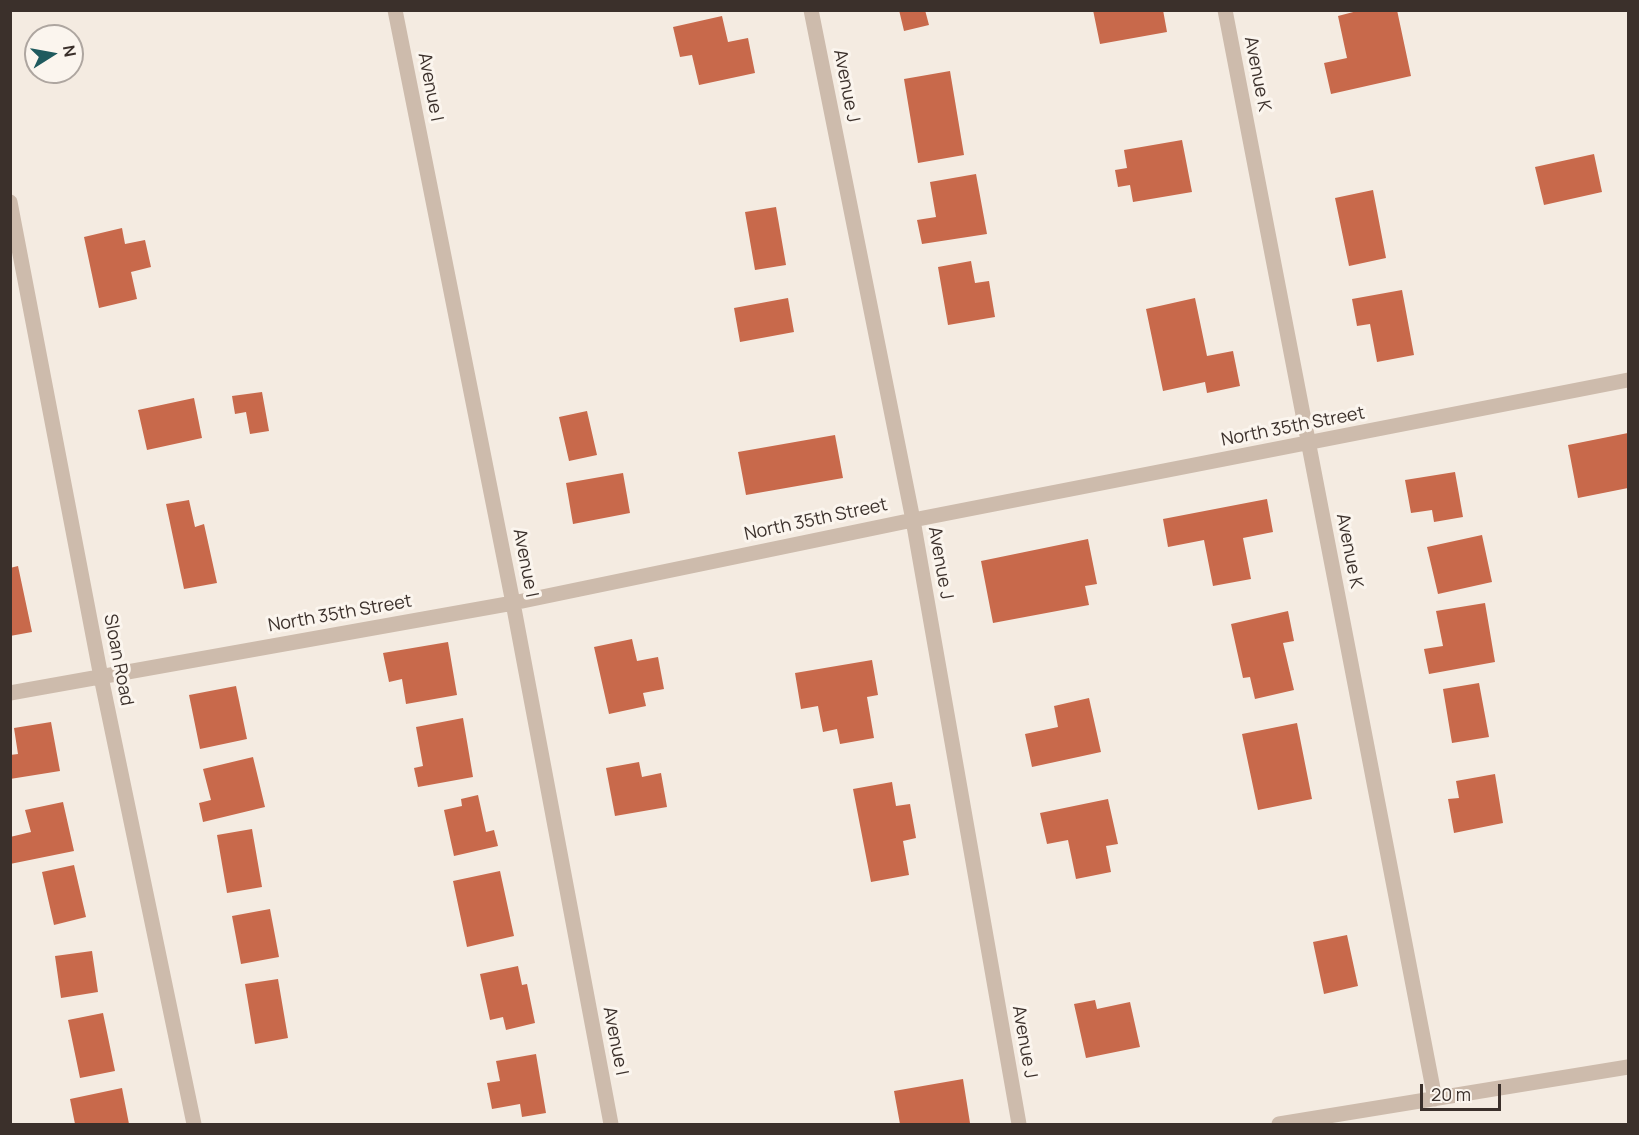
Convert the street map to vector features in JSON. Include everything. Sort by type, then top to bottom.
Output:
[{"type":"street","name":"Avenue I","points":[[395,10],[513,603],[611,1125]]},
{"type":"street","name":"Avenue J","points":[[811,10],[913,520],[1019,1125]]},
{"type":"street","name":"Avenue K","points":[[1225,10],[1435,1099]]},
{"type":"street","name":"Sloan Road","points":[[10,202],[101,677],[194,1125]]},
{"type":"street","name":"North 35th Street","points":[[10,693],[513,603],[913,520],[1629,380]]},
{"type":"street","points":[[1279,1125],[1629,1066]]},
{"type":"building","points":[[899,10],[925,10],[929,25],[904,31]]},
{"type":"building","points":[[1093,10],[1163,10],[1167,32],[1100,44]]},
{"type":"building","points":[[1361,10],[1397,10],[1411,76],[1331,94],[1324,63],[1347,58],[1338,16]]},
{"type":"building","points":[[722,16],[728,42],[748,38],[755,73],[699,85],[692,55],[680,57],[673,27]]},
{"type":"building","points":[[950,71],[964,155],[918,163],[904,79]]},
{"type":"building","points":[[1182,140],[1192,192],[1133,202],[1130,185],[1118,187],[1115,170],[1127,168],[1124,150]]},
{"type":"building","points":[[1594,154],[1602,192],[1544,205],[1535,167]]},
{"type":"building","points":[[976,174],[987,234],[922,244],[917,220],[936,217],[930,182]]},
{"type":"building","points":[[1373,190],[1386,258],[1349,266],[1335,198]]},
{"type":"building","points":[[776,207],[786,265],[755,270],[745,212]]},
{"type":"building","points":[[122,228],[125,244],[145,240],[151,267],[131,272],[137,299],[99,308],[84,237]]},
{"type":"building","points":[[971,261],[975,283],[989,281],[995,317],[948,325],[938,267]]},
{"type":"building","points":[[1402,290],[1414,355],[1377,362],[1370,324],[1357,326],[1352,299]]},
{"type":"building","points":[[788,298],[794,332],[740,342],[734,308]]},
{"type":"building","points":[[1195,298],[1207,356],[1233,351],[1240,386],[1207,393],[1205,382],[1163,391],[1146,309]]},
{"type":"building","points":[[262,392],[269,431],[250,434],[246,412],[235,414],[232,396]]},
{"type":"building","points":[[194,398],[202,438],[147,450],[138,410]]},
{"type":"building","points":[[587,411],[597,455],[569,461],[559,417]]},
{"type":"building","points":[[1628,433],[1628,488],[1578,498],[1568,445]]},
{"type":"building","points":[[835,435],[843,478],[746,495],[738,452]]},
{"type":"building","points":[[1455,472],[1463,517],[1434,522],[1432,510],[1411,513],[1405,480]]},
{"type":"building","points":[[623,473],[630,513],[573,524],[566,483]]},
{"type":"building","points":[[1267,499],[1273,532],[1243,538],[1251,579],[1213,586],[1204,540],[1168,547],[1163,519]]},
{"type":"building","points":[[189,500],[195,527],[204,524],[217,583],[184,589],[166,504]]},
{"type":"building","points":[[1482,535],[1492,582],[1438,594],[1427,547]]},
{"type":"building","points":[[1088,539],[1097,584],[1085,586],[1089,605],[993,623],[981,561]]},
{"type":"building","points":[[18,566],[32,632],[10,636],[10,568]]},
{"type":"building","points":[[1485,603],[1495,662],[1429,674],[1424,649],[1443,646],[1436,611]]},
{"type":"building","points":[[1288,611],[1294,641],[1283,643],[1294,690],[1255,699],[1250,677],[1243,678],[1231,624]]},
{"type":"building","points":[[632,639],[637,661],[658,657],[664,689],[643,693],[646,706],[609,714],[594,647]]},
{"type":"building","points":[[448,642],[457,695],[406,704],[402,679],[389,682],[383,653]]},
{"type":"building","points":[[872,660],[878,695],[867,697],[874,738],[840,744],[837,729],[823,732],[818,706],[801,709],[795,673]]},
{"type":"building","points":[[1479,683],[1489,737],[1452,743],[1443,689]]},
{"type":"building","points":[[236,686],[247,739],[200,749],[189,695]]},
{"type":"building","points":[[1089,698],[1101,752],[1032,767],[1025,734],[1058,727],[1054,706]]},
{"type":"building","points":[[463,718],[473,777],[418,787],[414,768],[423,766],[416,727]]},
{"type":"building","points":[[51,722],[60,771],[10,779],[10,755],[18,754],[14,728]]},
{"type":"building","points":[[1297,723],[1312,799],[1258,810],[1242,734]]},
{"type":"building","points":[[253,757],[265,807],[203,822],[199,803],[211,800],[203,769]]},
{"type":"building","points":[[639,762],[642,777],[661,773],[667,807],[615,816],[606,768]]},
{"type":"building","points":[[1495,774],[1503,823],[1454,833],[1448,799],[1459,798],[1456,781]]},
{"type":"building","points":[[892,782],[896,806],[910,804],[916,838],[903,841],[909,875],[871,882],[853,789]]},
{"type":"building","points":[[478,795],[486,832],[494,830],[498,846],[454,856],[444,810],[462,806],[461,799]]},
{"type":"building","points":[[1108,799],[1118,844],[1106,846],[1111,872],[1076,879],[1068,840],[1047,844],[1040,813]]},
{"type":"building","points":[[63,802],[74,851],[10,864],[10,837],[31,832],[25,810]]},
{"type":"building","points":[[252,829],[262,887],[227,893],[217,835]]},
{"type":"building","points":[[74,865],[86,917],[54,925],[42,872]]},
{"type":"building","points":[[500,871],[514,936],[467,947],[453,881]]},
{"type":"building","points":[[270,909],[279,957],[241,964],[232,916]]},
{"type":"building","points":[[1347,935],[1358,986],[1324,994],[1313,942]]},
{"type":"building","points":[[92,951],[98,992],[61,998],[55,956]]},
{"type":"building","points":[[518,966],[522,985],[527,984],[535,1023],[506,1030],[503,1017],[490,1020],[480,974]]},
{"type":"building","points":[[278,979],[288,1038],[255,1044],[245,984]]},
{"type":"building","points":[[1095,1000],[1097,1009],[1130,1002],[1140,1047],[1086,1058],[1074,1004]]},
{"type":"building","points":[[103,1013],[115,1071],[80,1078],[68,1020]]},
{"type":"building","points":[[536,1054],[546,1113],[522,1117],[520,1104],[492,1109],[487,1083],[500,1081],[496,1061]]},
{"type":"building","points":[[963,1079],[970,1123],[900,1124],[894,1091]]},
{"type":"building","points":[[122,1088],[129,1124],[75,1124],[70,1099]]}]
